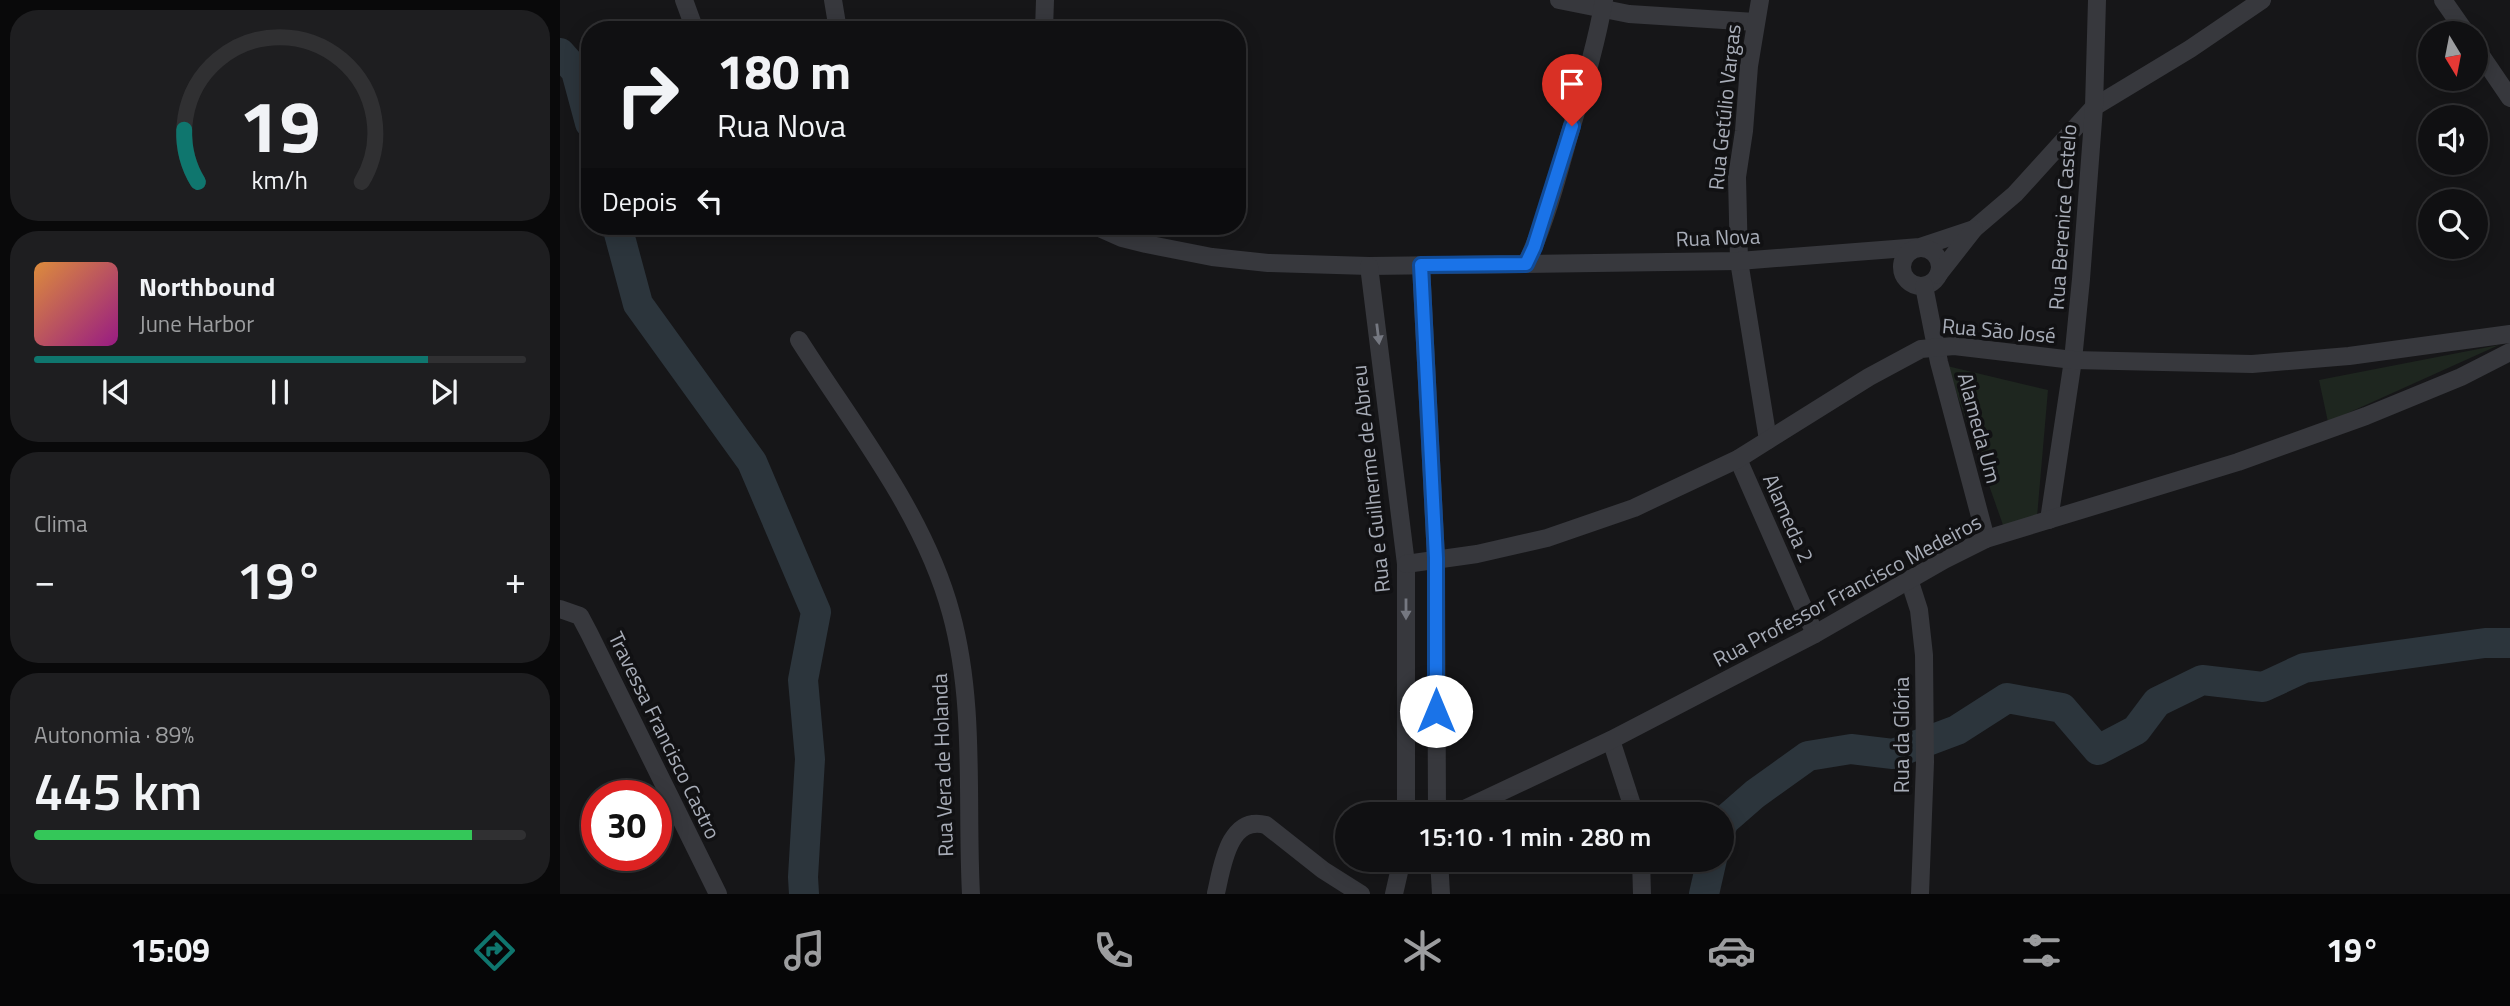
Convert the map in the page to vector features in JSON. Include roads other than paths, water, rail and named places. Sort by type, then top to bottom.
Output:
[{"type":"street","points":[[684,0],[692,21]]},
{"type":"street","points":[[833,0],[836,21]]},
{"type":"street","points":[[1044,21],[1045,0]]},
{"type":"street","points":[[1559,0],[1667,17],[1755,22]]},
{"type":"street","name":"Rua Getúlio Vargas","points":[[1739,261],[1737,177],[1755,22],[1760,0]]},
{"type":"street","name":"Rua Berenice Castelo","points":[[2049,520],[2073,360],[2094,107],[2097,0]]},
{"type":"street","name":"Rua Nova","points":[[1115,235],[1212,257],[1268,263],[1369,266],[1739,261],[1920,247],[1974,229],[2015,194],[2094,107],[2190,49],[2262,0]]},
{"type":"street","points":[[2443,0],[2458,21]]},
{"type":"street","points":[[1526,264],[1558,177],[1587,75],[1603,5]]},
{"type":"street","points":[[2488,65],[2510,97]]},
{"type":"street","points":[[1884,250],[1912,284],[1931,281],[1974,229]]},
{"type":"street","points":[[1903,275],[1905,256],[1920,247],[1938,257],[1940,269],[1931,281]]},
{"type":"street","points":[[1739,261],[1768,440]]},
{"type":"street","points":[[1421,265],[1436,558],[1437,802]]},
{"type":"street","name":"Rua e Guilherme de Abreu","points":[[1369,266],[1406,564],[1405,802]]},
{"type":"street","name":"Alameda Um","points":[[1931,281],[1936,346],[1986,540]]},
{"type":"street","name":"Rua São José","points":[[1406,564],[1513,547],[1587,526],[1680,488],[1738,459],[1898,360],[1921,349],[1936,346],[2073,360],[2252,364],[2349,356],[2510,334]]},
{"type":"street","name":"Rua Vera de Holanda","points":[[799,340],[893,484],[935,566],[951,612],[963,673],[967,721],[971,894]]},
{"type":"street","name":"Rua Professor Francisco Medeiros","points":[[1479,802],[1611,740],[1815,634],[1909,579],[1986,540],[2264,453],[2366,416],[2461,377],[2510,352]]},
{"type":"street","name":"Alameda 2","points":[[1738,459],[1815,634]]},
{"type":"street","name":"Rua da Glória","points":[[1909,579],[1923,630],[1925,762],[1920,894]]},
{"type":"street","name":"Travessa Francisco Castro","points":[[560,608],[580,616],[718,894]]},
{"type":"street","points":[[1611,740],[1631,802]]},
{"type":"street","points":[[1216,893],[1223,862],[1233,836],[1257,822],[1266,825],[1323,870],[1361,894]]},
{"type":"street","points":[[1394,894],[1399,872]]},
{"type":"street","points":[[1440,872],[1441,894]]},
{"type":"street","points":[[1641,872],[1642,894]]},
{"type":"waterway","points":[[560,53],[576,71],[581,90]]},
{"type":"waterway","points":[[619,235],[638,304],[752,462],[816,612],[803,680],[810,759],[804,894]]},
{"type":"waterway","points":[[1734,812],[1808,756],[1851,749],[1893,754],[1957,730],[2007,698],[2062,708],[2098,750],[2136,730],[2157,702],[2202,680],[2263,687],[2304,668],[2485,643],[2510,643]]},
{"type":"waterway","points":[[1704,894],[1709,872]]}]
